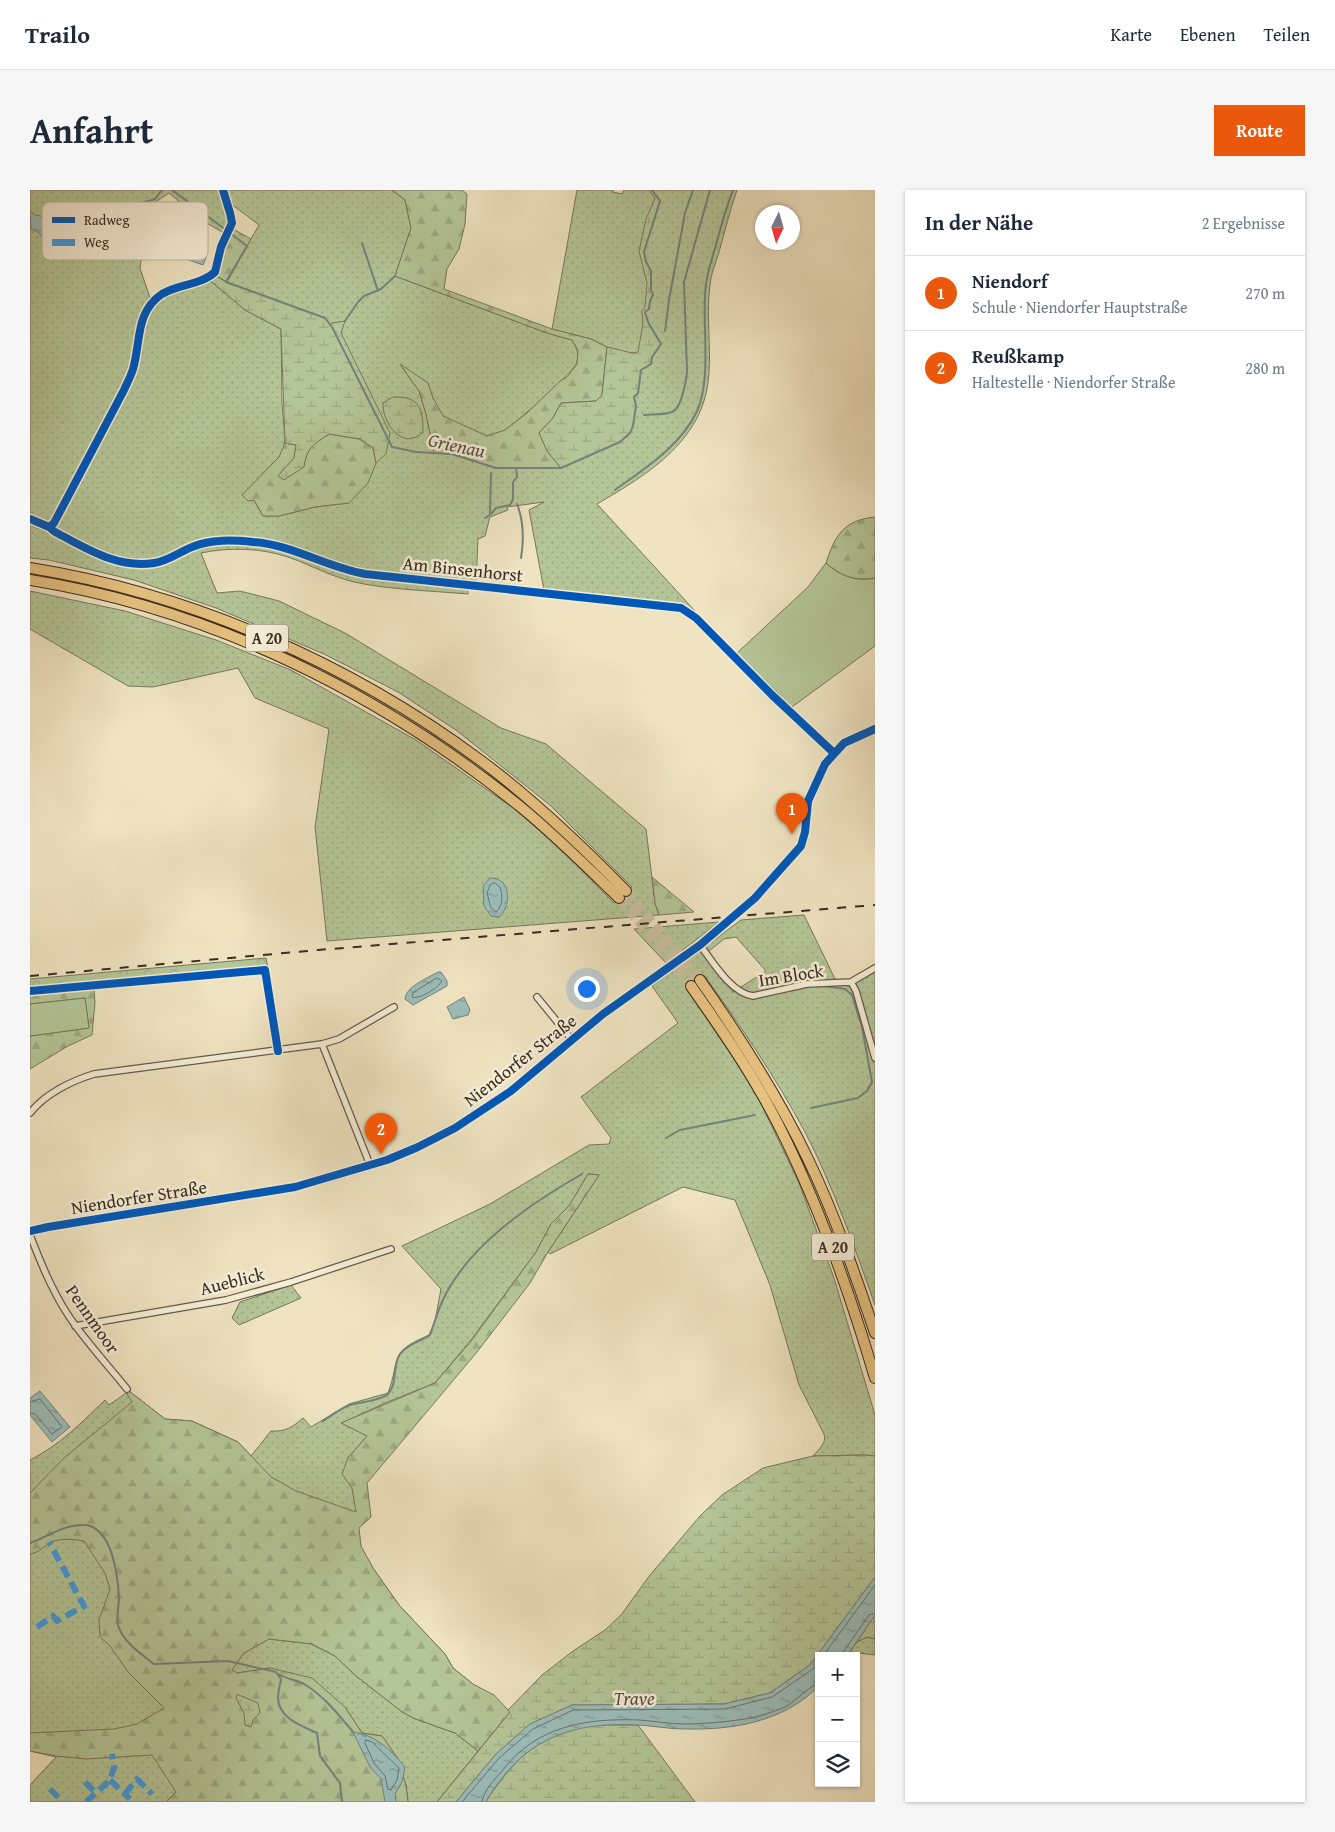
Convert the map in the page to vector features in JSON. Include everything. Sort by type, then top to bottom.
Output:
[{"type":"highway","name":"A 20","points":[[30,568],[124,588],[197,611],[240,626],[349,677],[426,723],[481,760],[529,799],[578,843],[622,895],[523,809],[472,769],[419,733],[342,687],[274,654],[193,622],[120,600],[30,580]]},
{"type":"highway","name":"A 20","points":[[700,980],[760,1069],[809,1160],[844,1244],[875,1333]]},
{"type":"highway","name":"A 20","points":[[691,986],[750,1074],[777,1122],[798,1166],[833,1248],[875,1378]]},
{"type":"main road","points":[[834,753],[844,743],[875,729]]},
{"type":"main road","name":"Niendorfer Straße","points":[[30,1233],[48,1227],[295,1187],[370,1165],[418,1147],[454,1128],[511,1091],[602,1014],[700,945],[755,898],[801,846],[805,832],[808,801],[825,764],[834,753]]},
{"type":"street","points":[[49,527],[54,523],[124,390],[133,369],[140,323],[146,309],[163,293],[207,278],[215,272],[221,247],[231,228],[232,219],[222,190]]},
{"type":"street","name":"Am Binsenhorst","points":[[30,520],[49,527],[55,532],[102,556],[119,562],[153,564],[164,561],[199,544],[221,541],[254,542],[288,548],[331,566],[365,574],[681,608],[696,618],[772,695],[834,753]]},
{"type":"street","name":"Im Block","points":[[700,945],[734,988],[745,995],[760,995],[807,984],[851,982],[875,968]]},
{"type":"street","points":[[851,982],[856,992],[875,1058]]},
{"type":"street","points":[[537,997],[572,1040]]},
{"type":"street","points":[[30,1113],[36,1105],[60,1089],[94,1074],[322,1044],[339,1039],[394,1008]]},
{"type":"street","points":[[322,1044],[370,1165]]},
{"type":"street","name":"Pennmoor","points":[[30,1233],[51,1285],[75,1326],[127,1389]]},
{"type":"street","name":"Aueblick","points":[[75,1326],[226,1300],[291,1282],[391,1249]]},
{"type":"green space","points":[[30,190],[392,190],[405,200],[411,228],[395,276],[547,333],[572,340],[578,359],[567,375],[521,418],[505,430],[487,436],[442,416],[428,383],[401,366],[419,391],[434,453],[452,454],[496,468],[560,468],[553,418],[561,403],[596,401],[607,347],[591,339],[552,329],[577,190],[613,190],[613,192],[622,194],[624,190],[737,190],[712,272],[708,307],[709,372],[706,396],[698,417],[672,452],[636,480],[597,504],[695,611],[674,605],[544,590],[529,510],[544,502],[507,507],[508,510],[490,517],[485,536],[478,539],[476,584],[467,583],[468,594],[390,588],[354,582],[288,557],[256,550],[234,549],[201,553],[217,593],[240,591],[279,601],[345,633],[501,728],[546,744],[646,829],[655,903],[659,915],[327,941],[315,827],[329,729],[255,698],[238,668],[153,687],[128,686],[30,629],[30,591],[125,611],[216,640],[291,670],[416,740],[519,812],[568,856],[614,903],[632,887],[551,806],[456,730],[398,692],[324,654],[216,608],[134,580],[49,560],[30,558],[30,525],[39,529],[46,521],[30,515]],"holes":[[[169,193],[180,202],[208,202],[208,224],[227,235],[232,219],[226,200],[259,225],[226,282],[324,340],[349,503],[315,507],[279,516],[263,516],[254,500],[243,495],[279,457],[284,448],[281,329],[245,310],[207,278],[163,293],[151,301],[140,268],[141,260],[42,260],[42,202],[156,202]]]},
{"type":"green space","points":[[392,190],[462,190],[467,194],[465,224],[459,249],[447,269],[444,289],[552,329],[591,339],[607,347],[602,395],[596,401],[561,403],[553,418],[539,433],[547,451],[561,468],[496,468],[452,454],[434,453],[419,391],[400,364],[428,383],[433,398],[443,416],[487,436],[505,430],[527,413],[560,381],[567,377],[577,364],[578,350],[572,340],[547,333],[395,276],[411,228],[405,200]]},
{"type":"green space","points":[[649,190],[652,190],[660,201],[644,252],[646,262],[651,271],[651,290],[653,295],[649,309],[645,312],[648,322],[661,344],[652,357],[651,364],[641,370],[638,393],[634,397],[636,406],[630,433],[620,442],[561,468],[547,451],[539,433],[553,418],[561,403],[596,401],[602,395],[607,347],[632,353],[638,352],[647,283],[639,251],[646,219],[655,198]]},
{"type":"green space","points":[[231,228],[251,239],[227,282],[213,274]]},
{"type":"green space","points":[[213,274],[226,282],[325,318],[331,325],[332,323],[345,321],[341,333],[390,433],[386,454],[376,463],[373,448],[360,439],[329,434],[312,447],[307,455],[304,467],[284,480],[278,476],[294,458],[296,445],[285,443],[281,329],[245,310],[207,278]]},
{"type":"green space","points":[[393,397],[409,399],[418,405],[422,416],[423,432],[408,439],[401,437],[395,432],[386,419],[383,403]]},
{"type":"green space","points":[[329,434],[359,439],[373,448],[376,463],[368,483],[349,503],[315,507],[279,516],[263,516],[254,500],[248,501],[242,495],[279,457],[285,443],[296,445],[294,458],[279,476],[304,467],[307,455],[312,447]]},
{"type":"green space","points":[[875,517],[875,578],[861,579],[849,577],[826,563],[837,537],[848,525]]},
{"type":"green space","points":[[826,563],[849,577],[861,579],[875,578],[875,646],[792,707],[737,653],[808,587]]},
{"type":"green space","points":[[652,877],[694,912],[659,915],[655,903]]},
{"type":"green space","points":[[804,915],[835,979],[856,980],[875,970],[875,1305],[825,1174],[805,1132],[782,1092],[744,1032],[704,975],[686,989],[752,1085],[799,1183],[834,1278],[875,1415],[875,1456],[813,1456],[820,1448],[825,1437],[799,1385],[770,1285],[735,1200],[683,1187],[550,1254],[548,1252],[599,1175],[588,1174],[569,1206],[551,1224],[536,1252],[471,1340],[435,1383],[342,1423],[367,1436],[348,1458],[348,1482],[352,1488],[355,1502],[361,1547],[399,1605],[445,1654],[453,1668],[473,1684],[325,1619],[229,1647],[176,1792],[166,1802],[30,1802],[30,1785],[56,1757],[30,1751],[30,1460],[61,1440],[105,1400],[109,1405],[129,1391],[165,1419],[192,1421],[238,1442],[251,1456],[271,1431],[280,1431],[288,1428],[303,1418],[311,1427],[349,1404],[388,1393],[401,1352],[416,1341],[429,1335],[435,1321],[441,1289],[402,1246],[490,1204],[589,1145],[609,1144],[611,1138],[581,1097],[678,1023],[652,986],[741,920]],"holes":[[[736,937],[766,971],[733,992],[704,955],[724,939]]]},
{"type":"green space","points":[[719,922],[666,963],[634,929]]},
{"type":"green space","points":[[266,958],[269,973],[30,994],[30,979]]},
{"type":"green space","points":[[94,989],[95,1002],[92,1035],[68,1046],[30,1069],[30,1036],[89,1028],[85,998],[30,1004],[30,994]]},
{"type":"green space","points":[[85,998],[89,1028],[30,1036],[30,1004]]},
{"type":"green space","points":[[588,1174],[599,1175],[548,1252],[530,1283],[477,1352],[367,1483],[371,1517],[359,1528],[361,1546],[373,1568],[399,1605],[445,1654],[453,1668],[473,1684],[494,1695],[510,1712],[478,1751],[455,1733],[413,1718],[401,1711],[356,1676],[335,1656],[312,1644],[269,1639],[244,1653],[232,1670],[237,1673],[270,1668],[312,1678],[345,1707],[362,1733],[382,1736],[396,1756],[406,1785],[408,1802],[166,1802],[176,1792],[152,1755],[86,1759],[30,1751],[30,1733],[114,1729],[137,1724],[164,1708],[129,1673],[110,1646],[100,1637],[99,1620],[110,1589],[105,1573],[84,1541],[67,1539],[55,1541],[30,1554],[30,1493],[64,1458],[132,1402],[127,1394],[129,1391],[165,1419],[192,1421],[238,1442],[271,1477],[296,1491],[356,1512],[352,1488],[342,1474],[348,1458],[367,1436],[341,1423],[435,1383],[472,1340],[536,1252],[551,1224],[569,1206]]},
{"type":"green space","points":[[291,1285],[301,1298],[239,1325],[232,1318],[240,1302]]},
{"type":"green space","points":[[813,1456],[875,1456],[875,1577],[820,1652],[815,1652],[815,1658],[810,1665],[770,1693],[724,1704],[572,1705],[530,1724],[496,1754],[456,1802],[437,1802],[510,1712],[508,1710],[542,1675],[573,1651],[605,1630],[621,1615],[650,1575],[700,1516],[722,1495],[763,1468]]},
{"type":"green space","points":[[875,1615],[875,1639],[867,1637],[857,1642]]},
{"type":"green space","points":[[867,1637],[875,1639],[875,1655],[850,1652],[857,1642]]},
{"type":"green space","points":[[269,1639],[311,1644],[335,1656],[356,1676],[401,1711],[413,1718],[455,1733],[478,1751],[437,1802],[408,1802],[406,1785],[396,1756],[382,1736],[362,1733],[345,1707],[270,1668],[237,1673],[232,1670],[244,1653]]},
{"type":"green space","points":[[237,1695],[258,1703],[260,1713],[253,1720],[251,1727],[245,1725],[244,1713],[236,1698]]},
{"type":"green space","points":[[594,1725],[638,1725],[695,1802],[486,1802],[511,1768],[531,1750],[566,1732]]},
{"type":"water","points":[[30,211],[34,215],[42,217],[42,237],[31,229]]},
{"type":"water","points":[[189,260],[205,260],[203,265]]},
{"type":"water","points":[[490,878],[497,879],[506,887],[506,906],[499,917],[491,916],[484,906],[483,886]]},
{"type":"water","points":[[441,972],[447,981],[447,986],[413,1005],[405,999],[406,994],[413,986]]},
{"type":"water","points":[[464,997],[470,1010],[468,1015],[453,1019],[447,1007]]},
{"type":"water","points":[[40,1391],[70,1427],[52,1442],[30,1415],[30,1398]]},
{"type":"water","points":[[875,1577],[875,1615],[850,1652],[820,1652]]},
{"type":"water","points":[[815,1658],[815,1689],[790,1708],[774,1716],[722,1728],[679,1729],[619,1725],[581,1728],[547,1740],[531,1749],[503,1777],[486,1802],[456,1802],[496,1754],[530,1724],[572,1705],[724,1704],[770,1693],[810,1665]]},
{"type":"water","points":[[353,1732],[369,1736],[382,1744],[405,1767],[402,1782],[395,1794],[396,1802],[385,1802],[381,1779],[370,1767]]},
{"type":"waterway","name":"Grienau","points":[[144,202],[155,199],[162,190]]},
{"type":"waterway","name":"Grienau","points":[[172,190],[188,202]]},
{"type":"waterway","name":"Grienau","points":[[230,233],[247,246],[226,282],[325,318],[332,327],[392,447],[416,452],[452,454],[496,468],[561,468],[620,442],[630,433],[636,406],[634,397],[638,393],[641,370],[651,364],[652,357],[661,344],[648,322],[645,312],[649,309],[653,295],[651,290],[651,271],[646,262],[644,252],[660,201],[652,190]]},
{"type":"waterway","points":[[665,331],[685,213],[693,190]]},
{"type":"waterway","points":[[644,415],[672,412],[675,410],[683,394],[687,372],[684,282],[710,190]]},
{"type":"waterway","points":[[615,490],[650,465],[672,446],[690,424],[697,411],[704,385],[706,355],[705,290],[710,264],[733,190]]},
{"type":"waterway","name":"Grienau","points":[[208,217],[226,230]]},
{"type":"waterway","points":[[362,243],[378,291]]},
{"type":"waterway","points":[[345,321],[364,296],[381,289],[395,276]]},
{"type":"waterway","points":[[485,518],[496,508],[510,505],[513,499],[513,482],[517,477],[516,468]]},
{"type":"waterway","points":[[490,513],[491,473]]},
{"type":"waterway","points":[[517,504],[523,531],[521,558]]},
{"type":"waterway","points":[[811,1108],[858,1098],[867,1091],[872,1082],[862,1027],[852,995],[845,989],[823,986]]},
{"type":"waterway","points":[[666,1138],[680,1130],[755,1115]]},
{"type":"waterway","points":[[323,1421],[347,1406],[375,1400],[388,1394],[393,1385],[396,1364],[400,1354],[410,1345],[430,1335],[442,1302],[453,1282],[467,1263],[502,1228],[521,1213],[582,1174]]},
{"type":"waterway","points":[[30,1543],[77,1525],[94,1528],[101,1534],[112,1554],[115,1565],[119,1598],[117,1622],[120,1631],[133,1647],[154,1664],[228,1661],[276,1672],[281,1679],[278,1698],[282,1711],[298,1724],[317,1733],[320,1756],[340,1783],[342,1802]]},
{"type":"waterway","points":[[278,1674],[304,1684],[318,1694],[353,1732]]},
{"type":"tunnel","points":[[626,891],[700,980]]},
{"type":"tunnel","points":[[619,898],[691,986]]},
{"type":"railway","points":[[30,976],[318,950],[875,905]]},
{"type":"marked path","points":[[37,1627],[53,1616],[57,1621],[84,1606],[49,1542]]},
{"type":"marked path","points":[[86,1802],[110,1780],[114,1767],[112,1754]]},
{"type":"marked path","points":[[125,1794],[137,1779],[152,1794]]},
{"type":"marked path","points":[[110,1780],[130,1799]]},
{"type":"marked path","points":[[85,1782],[97,1794]]},
{"type":"marked path","points":[[50,1789],[63,1802]]},
{"type":"cycle path","points":[[49,527],[54,523],[130,377],[140,328],[147,310],[153,301],[162,294],[203,280],[215,272],[221,247],[232,223],[223,190]]},
{"type":"cycle path","points":[[30,519],[49,527],[55,532],[102,556],[127,563],[159,562],[199,544],[245,541],[282,547],[365,574],[681,608],[696,618],[772,695],[834,753]]},
{"type":"cycle path","points":[[30,1231],[295,1187],[387,1160],[455,1128],[511,1091],[603,1014],[700,945],[755,898],[801,846],[805,832],[808,801],[825,764],[844,743],[875,729]]},
{"type":"cycle path","points":[[30,991],[265,970],[278,1051]]},
{"type":"place","name":"Niendorf","points":[[792,834]]},
{"type":"place","name":"Reußkamp","points":[[381,1154]]},
{"type":"water label","name":"Trave","points":[[634,1698]]}]
